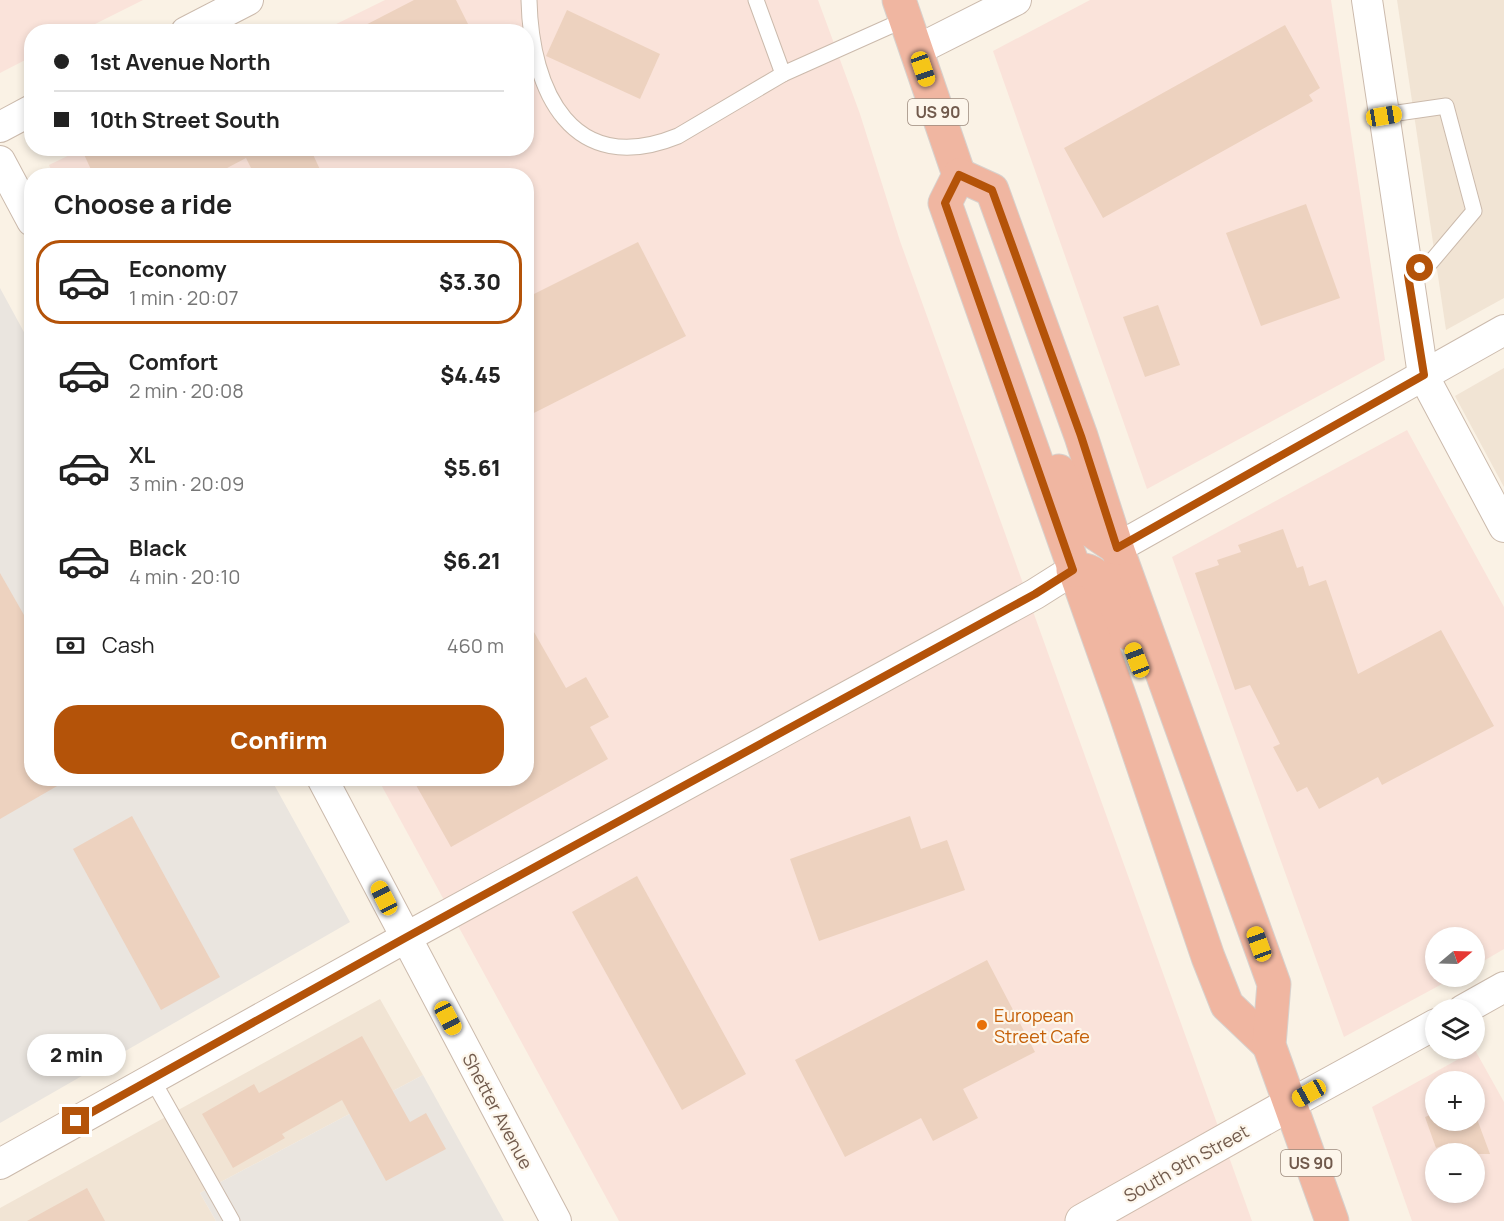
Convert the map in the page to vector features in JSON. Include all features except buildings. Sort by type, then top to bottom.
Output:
[{"type":"highway","name":"US 90","points":[[903,9],[959,175],[945,203],[1127,719],[1208,957],[1227,1005],[1269,1045]]},
{"type":"highway","name":"US 90","points":[[959,175],[992,190],[1081,436],[1117,548],[1274,984],[1269,1045],[1332,1221]]},
{"type":"highway","points":[[1015,403],[1046,435],[1073,507],[1092,531],[1117,548]]},
{"type":"highway","points":[[1073,570],[1088,571],[1114,598],[1153,701],[1177,715]]},
{"type":"street","points":[[202,24],[248,0]]},
{"type":"street","points":[[916,50],[1016,0]]},
{"type":"street","points":[[1367,0],[1424,375],[1504,527]]},
{"type":"street","points":[[0,127],[24,115]]},
{"type":"street","points":[[0,161],[24,206]]},
{"type":"street","points":[[1117,548],[1504,330]]},
{"type":"street","points":[[0,1164],[405,938],[1035,594],[1073,570]]},
{"type":"street","name":"Shetter Avenue","points":[[326,786],[556,1221]]},
{"type":"street","points":[[1483,999],[1504,987]]},
{"type":"street","points":[[1290,1104],[1425,1030]]},
{"type":"street","name":"South 9th Street","points":[[1082,1221],[1290,1104]]},
{"type":"lane","points":[[530,0],[532,24]]},
{"type":"lane","points":[[756,0],[783,74]]},
{"type":"lane","points":[[534,47],[542,77],[557,107],[573,128],[592,141],[605,146],[645,147],[678,136],[783,74],[903,9]]},
{"type":"lane","points":[[1384,116],[1446,106],[1474,211],[1431,262],[1408,275]]},
{"type":"lane","points":[[152,1079],[232,1221]]},
{"type":"shaded area","points":[[0,0],[143,0],[95,24],[24,24],[24,61],[0,73]]},
{"type":"shaded area","points":[[385,0],[818,0],[860,114],[900,241],[1252,1221],[619,1221],[382,786],[534,786],[534,168],[50,168],[49,165],[68,156],[534,156],[534,24],[336,24]]},
{"type":"shaded area","points":[[1090,0],[1331,0],[1385,360],[1147,489],[993,51]]},
{"type":"shaded area","points":[[1397,0],[1504,0],[1504,298],[1446,330]]},
{"type":"shaded area","points":[[0,288],[24,332],[24,786],[275,786],[350,922],[0,1123]]},
{"type":"shaded area","points":[[1504,368],[1504,487],[1455,396]]},
{"type":"shaded area","points":[[1407,430],[1504,607],[1504,949],[1485,960],[1485,927],[1425,927],[1425,987],[1436,987],[1344,1037],[1172,557]]},
{"type":"shaded area","points":[[380,999],[423,1075],[200,1193],[216,1221],[0,1221],[0,1208]]},
{"type":"shaded area","points":[[1459,1059],[1480,1059],[1504,1102],[1504,1221],[1412,1221],[1372,1107],[1425,1078],[1425,1131],[1485,1131],[1485,1071],[1437,1071]]},
{"type":"shaded area","points":[[423,1075],[504,1221],[216,1221],[200,1193]]},
{"type":"place","name":"European Street Cafe","points":[[982,1025]]},
{"type":"route","points":[[76,1121],[405,938],[1035,594],[1073,570],[945,203],[959,175],[992,190],[1081,436],[1117,548],[1424,375],[1408,275],[1420,268]]}]
